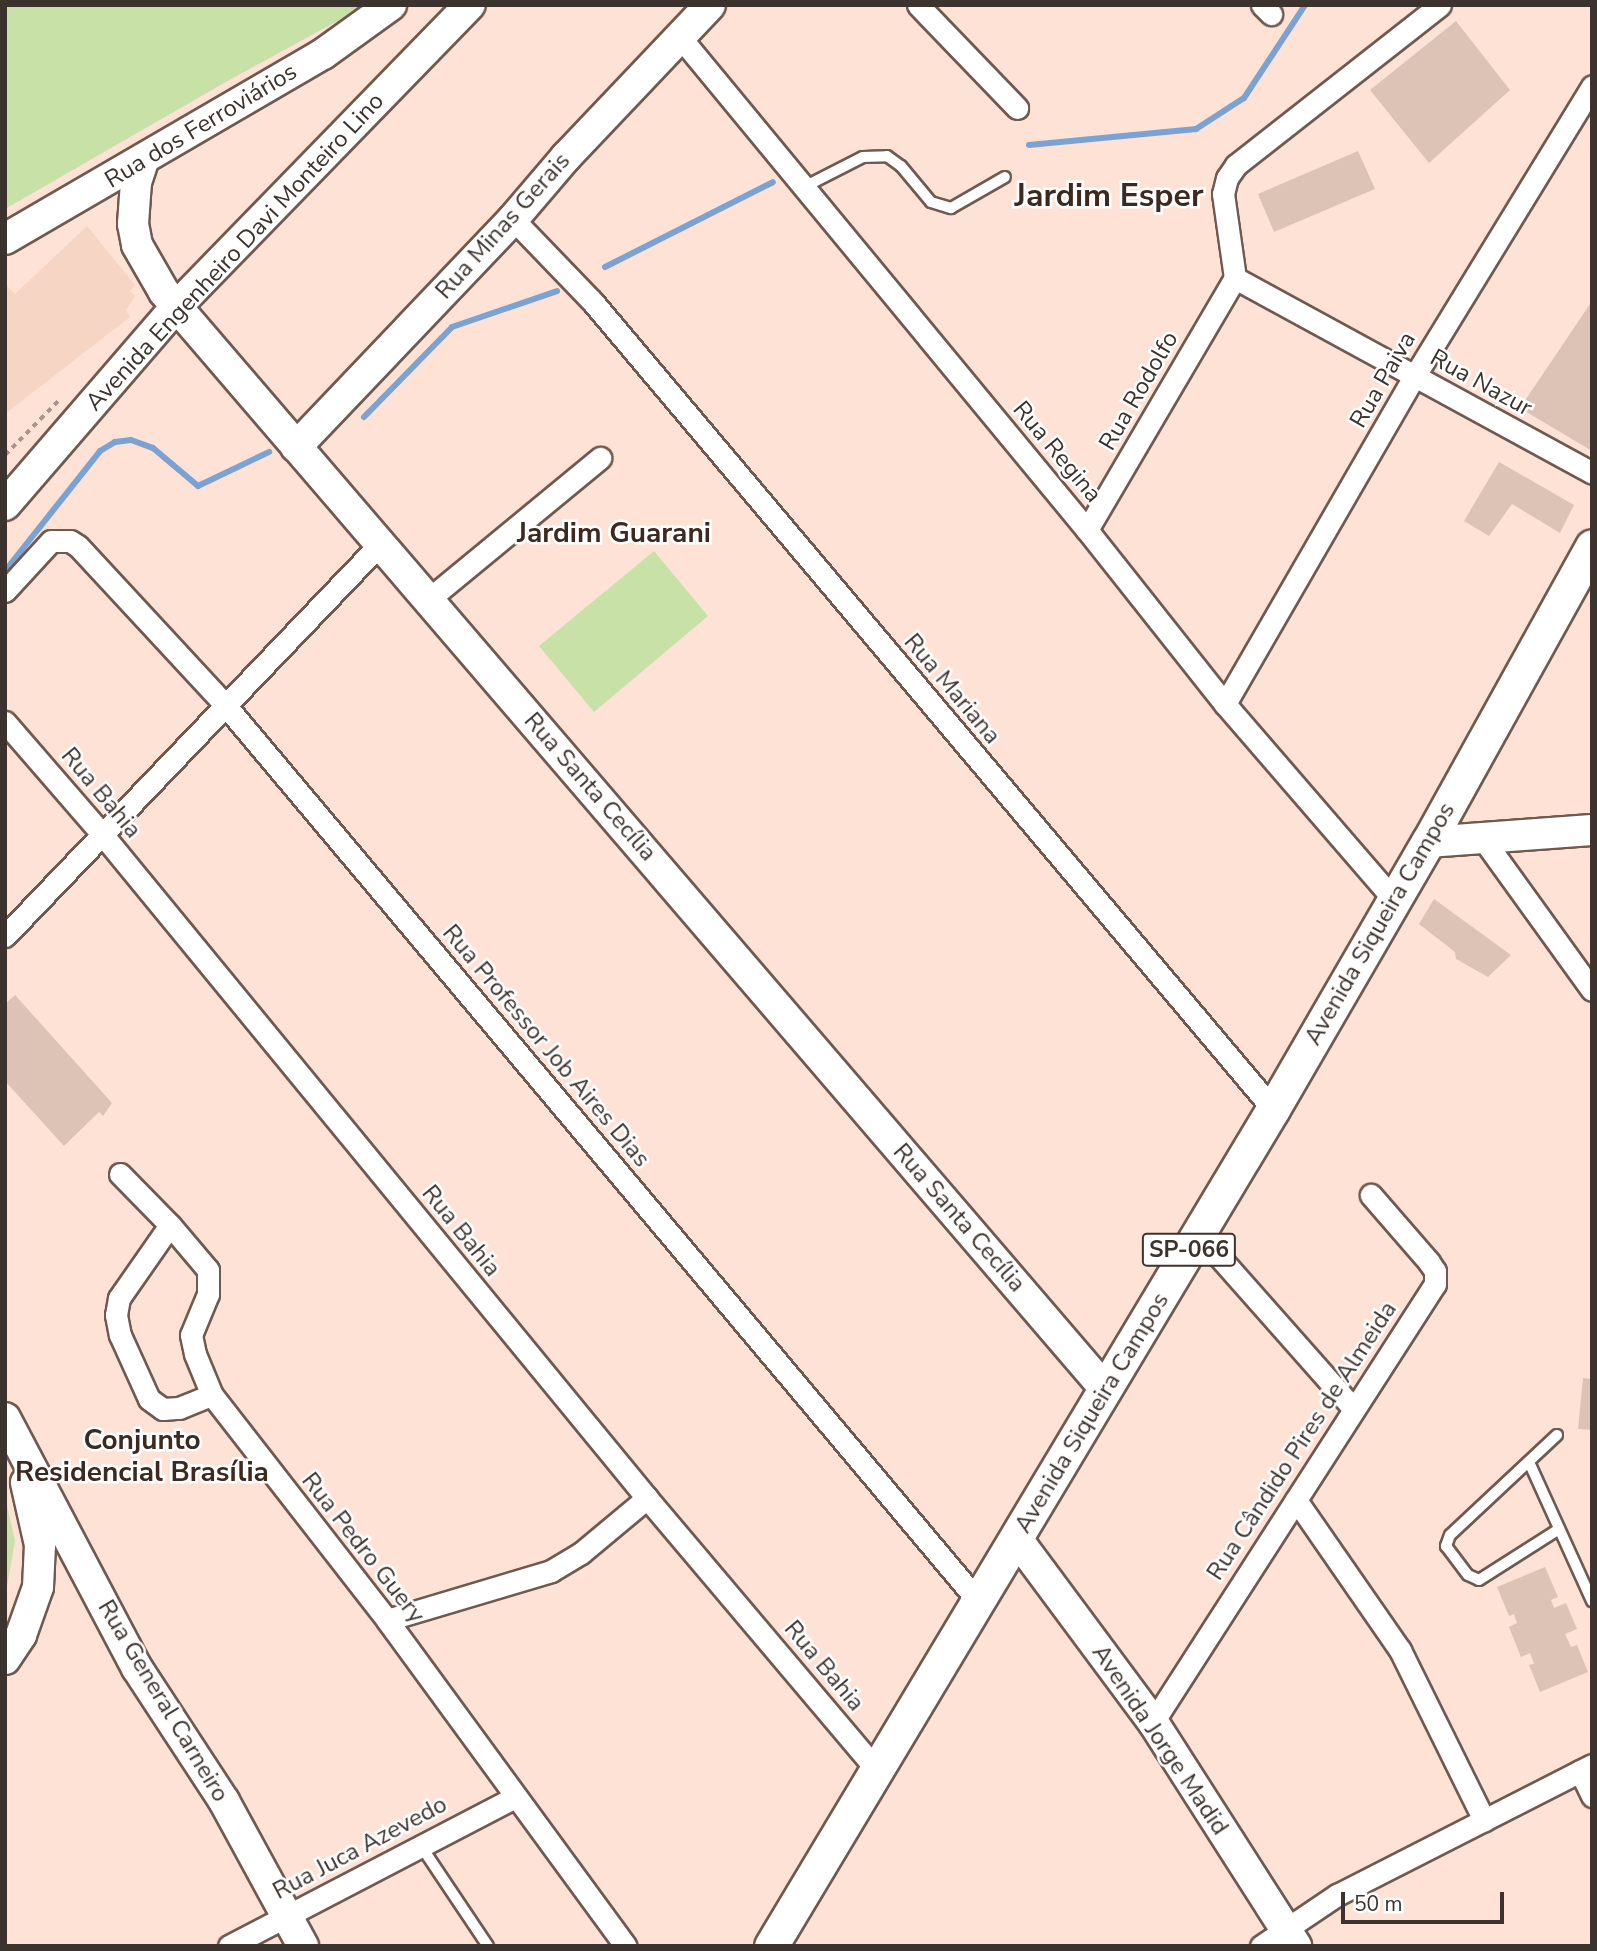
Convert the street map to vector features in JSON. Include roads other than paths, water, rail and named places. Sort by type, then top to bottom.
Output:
[{"type":"main road","name":"Avenida Siqueira Campos","points":[[771,1946],[878,1772],[1273,1109],[1428,842],[1592,546]]},
{"type":"street","name":"Rua dos Ferroviários","points":[[5,239],[323,54],[391,5]]},
{"type":"street","name":"Avenida Engenheiro Davi Monteiro Lino","points":[[5,505],[177,306],[470,5]]},
{"type":"street","name":"Rua Minas Gerais","points":[[296,447],[513,219],[566,157],[710,5]]},
{"type":"street","points":[[918,5],[1017,108]]},
{"type":"street","points":[[1235,278],[1223,194],[1227,178],[1236,165],[1440,5]]},
{"type":"street","name":"Rua Regina","points":[[680,37],[1087,530],[1225,704],[1394,900]]},
{"type":"street","name":"Rua Paiva","points":[[1225,704],[1415,377],[1592,86]]},
{"type":"street","name":"Rua Santa Cecília","points":[[143,161],[133,204],[137,245],[150,272],[379,545],[429,599],[1107,1390]]},
{"type":"street","name":"Rua Mariana","points":[[513,219],[592,301],[1273,1109]]},
{"type":"street","name":"Rua Nazur","points":[[1235,278],[1592,473]]},
{"type":"street","name":"Rua Rodolfo","points":[[1087,530],[1235,278]]},
{"type":"street","points":[[429,599],[600,458]]},
{"type":"street","name":"Rua Professor Job Aires Dias","points":[[5,591],[44,547],[59,540],[78,546],[226,706],[979,1602]]},
{"type":"street","points":[[5,936],[379,545]]},
{"type":"street","name":"Rua Bahia","points":[[5,722],[102,834],[647,1498],[878,1772]]},
{"type":"street","points":[[1428,842],[1592,830]]},
{"type":"street","points":[[1483,839],[1592,990]]},
{"type":"street","name":"Rua Pedro Guery","points":[[120,1174],[170,1225],[208,1270],[208,1294],[191,1335],[195,1354],[212,1395],[387,1620],[626,1946]]},
{"type":"street","name":"Rua Cândido Pires de Almeida","points":[[1153,1722],[1435,1284],[1436,1271],[1371,1195]]},
{"type":"street","points":[[170,1225],[119,1298],[116,1315],[120,1335],[149,1399],[163,1409],[179,1408],[212,1395]]},
{"type":"street","points":[[1199,1234],[1353,1408]]},
{"type":"street","points":[[5,1418],[32,1504],[40,1545],[38,1587],[32,1612],[5,1659]]},
{"type":"street","name":"Rua General Carneiro","points":[[5,1418],[137,1668],[224,1801],[289,1915],[303,1946]]},
{"type":"street","points":[[387,1620],[551,1572],[581,1553],[647,1498]]},
{"type":"street","points":[[1296,1500],[1400,1650],[1484,1819]]},
{"type":"street","name":"Avenida Jorge Madid","points":[[1017,1539],[1153,1722],[1291,1937]]},
{"type":"street","points":[[1261,1946],[1291,1937],[1337,1895],[1586,1768],[1592,1796]]},
{"type":"street","name":"Rua Juca Azevedo","points":[[229,1946],[515,1797]]},
{"type":"lane","points":[[804,187],[863,157],[887,156],[901,166],[931,202],[951,208],[1005,177]]},
{"type":"lane","points":[[1557,1436],[1450,1535],[1446,1546],[1468,1575],[1479,1580],[1559,1529]]},
{"type":"lane","points":[[1529,1462],[1592,1601]]},
{"type":"lane","points":[[421,1846],[488,1946]]},
{"type":"waterway","points":[[1029,145],[1196,129],[1244,98],[1305,5]]},
{"type":"waterway","points":[[605,267],[773,182]]},
{"type":"waterway","points":[[364,417],[452,327],[557,291]]},
{"type":"waterway","points":[[5,571],[100,451],[115,442],[131,440],[153,448],[198,486],[269,452]]},
{"type":"district","name":"Jardim Esper","points":[[1109,196]]},
{"type":"district","name":"Jardim Guarani","points":[[614,533]]},
{"type":"district","name":"Conjunto Residencial Brasília","points":[[142,1456]]}]
